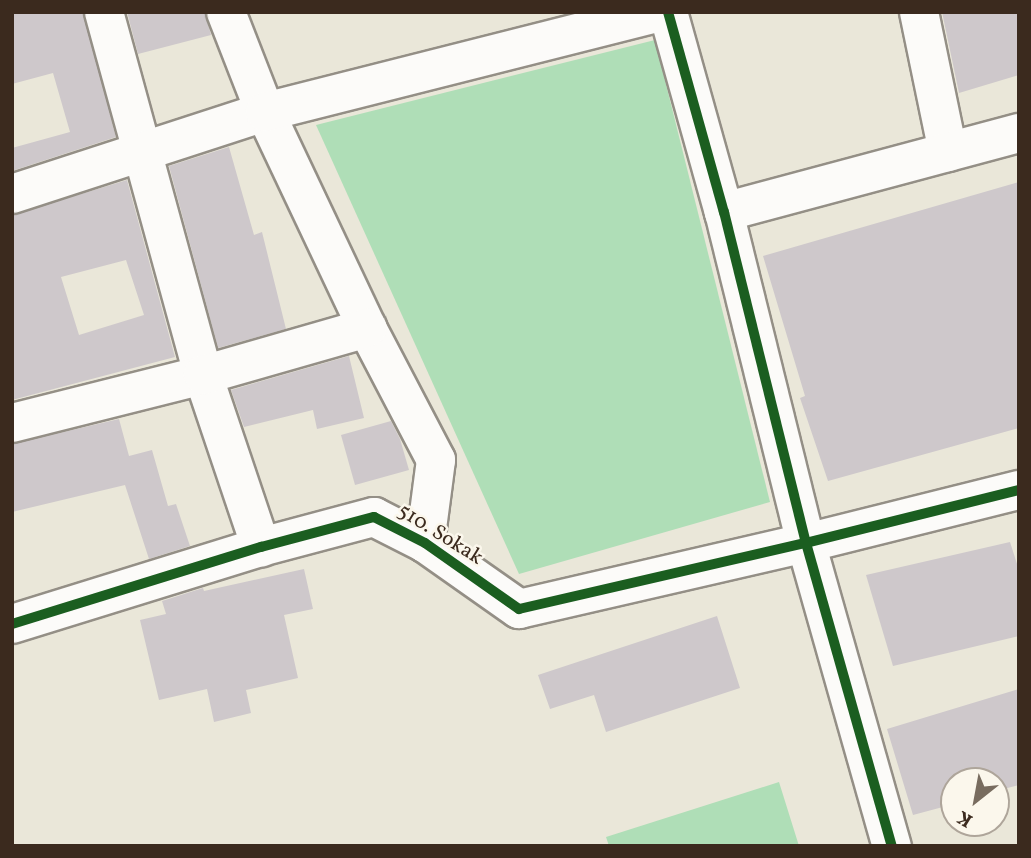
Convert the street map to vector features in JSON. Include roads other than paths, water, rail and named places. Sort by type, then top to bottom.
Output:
[{"type":"street","points":[[104,12],[203,375],[261,547]]},
{"type":"street","points":[[226,12],[265,112],[367,328],[436,460],[425,543]]},
{"type":"street","points":[[12,194],[265,112],[660,12]]},
{"type":"street","points":[[668,12],[723,212],[806,543],[892,846]]},
{"type":"street","points":[[919,12],[948,152]]},
{"type":"street","points":[[723,212],[1019,133]]},
{"type":"street","points":[[12,423],[203,375],[367,328]]},
{"type":"street","name":"510. Sokak","points":[[12,624],[261,547],[374,517],[425,543],[519,609],[806,543],[1019,490]]}]
